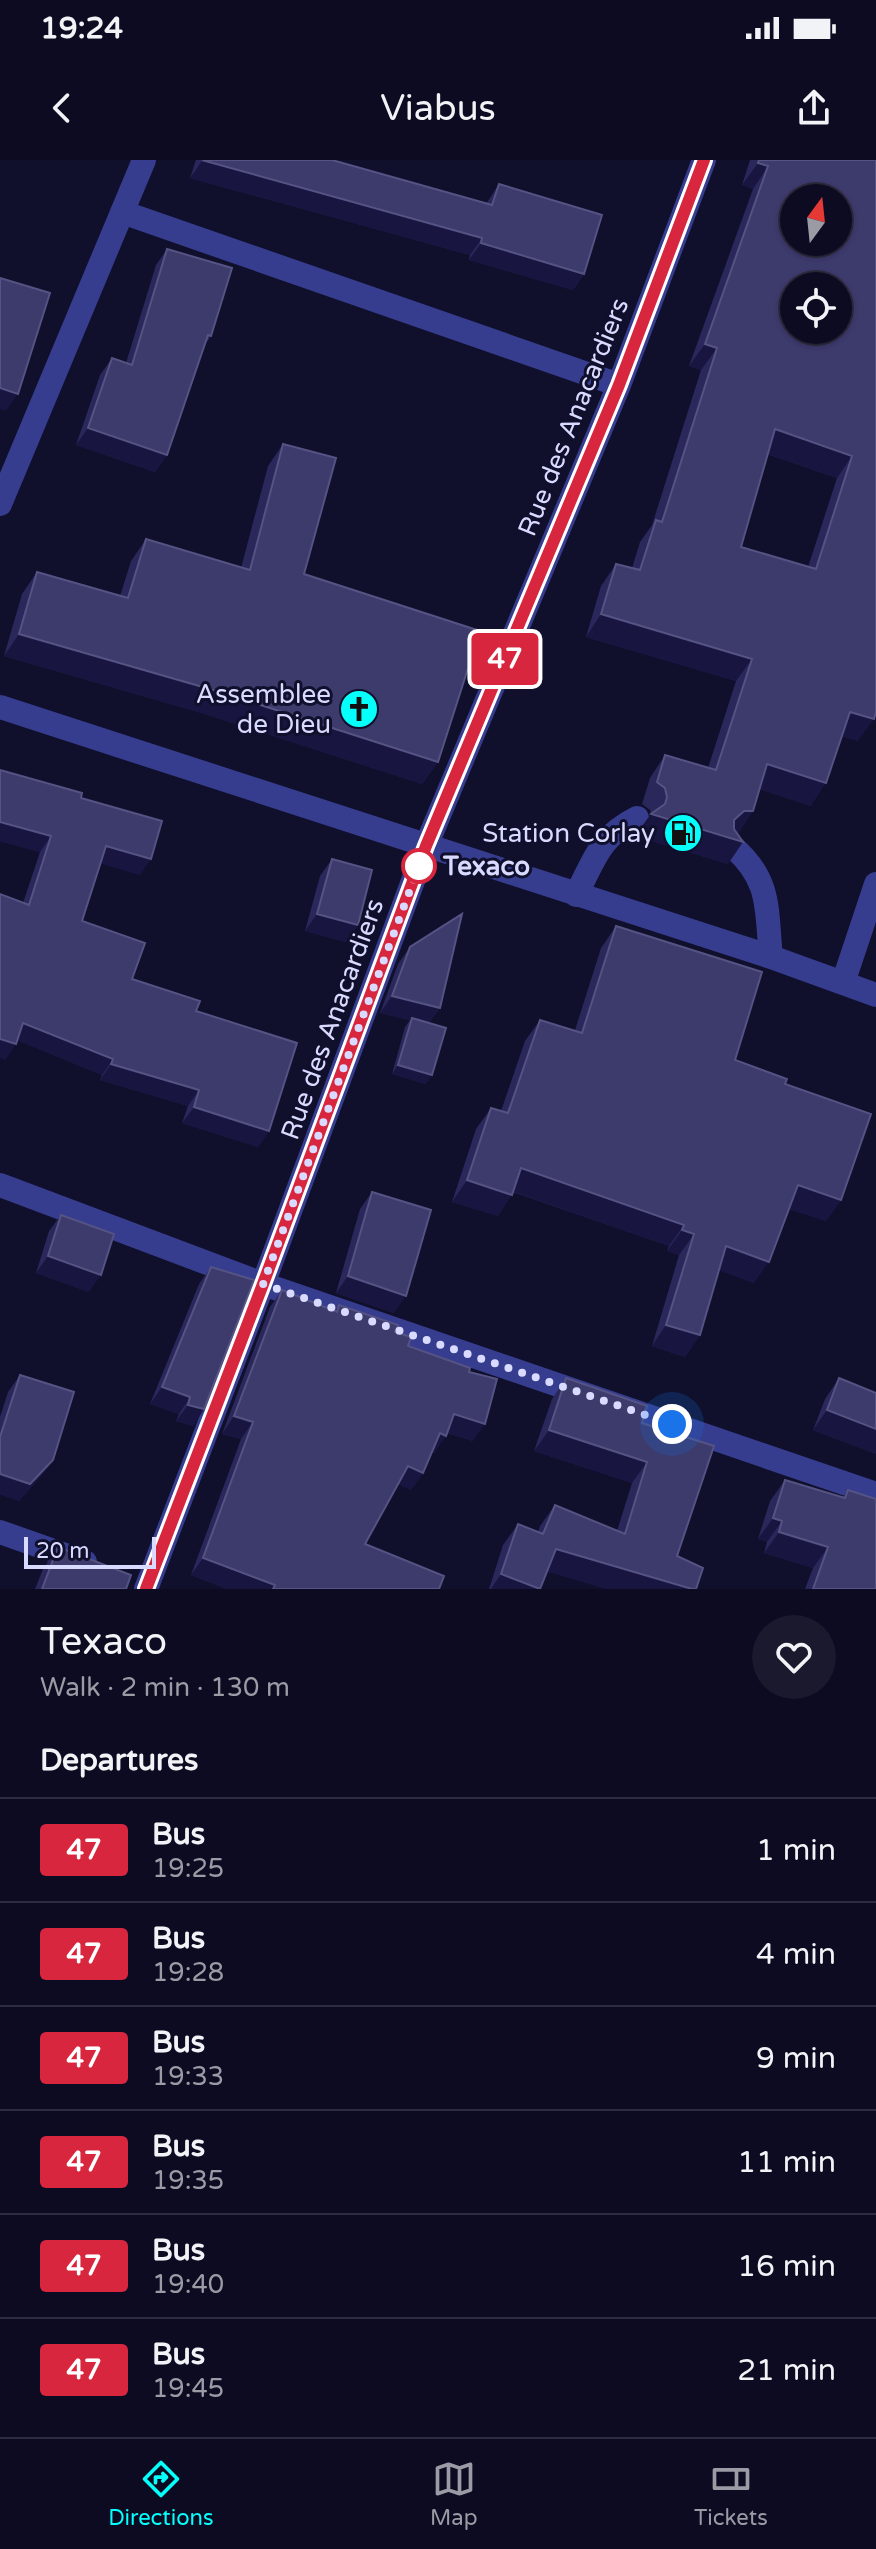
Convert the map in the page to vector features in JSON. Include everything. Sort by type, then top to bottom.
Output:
[{"type":"street","points":[[0,504],[144,160]]},
{"type":"street","name":"Rue des Anacardiers","points":[[151,1587],[426,846],[619,385],[704,160]]},
{"type":"street","points":[[122,212],[619,385]]},
{"type":"street","points":[[0,707],[771,957],[876,995]]},
{"type":"street","points":[[576,895],[604,841],[637,818]]},
{"type":"street","points":[[733,847],[747,859],[764,887],[771,957]]},
{"type":"street","points":[[843,983],[876,884]]},
{"type":"street","points":[[0,1185],[263,1284],[876,1494]]},
{"type":"street","points":[[0,1532],[151,1587]]},
{"type":"building","points":[[202,160],[332,160],[492,205],[499,184],[602,215],[584,274],[481,243],[482,238]]},
{"type":"building","points":[[759,160],[876,160],[876,712],[874,719],[850,712],[826,783],[767,764],[753,811],[744,811],[734,820],[734,829],[743,842],[651,814],[665,804],[667,797],[665,788],[657,782],[665,755],[716,770],[752,659],[601,614],[616,564],[640,570],[656,520],[662,522],[717,348],[705,344],[768,166],[758,163]],"holes":[[[775,429],[852,456],[816,569],[741,547]]]},
{"type":"building","points":[[167,249],[232,268],[211,336],[208,335],[167,455],[88,428],[112,358],[132,365]]},
{"type":"building","points":[[0,278],[50,293],[18,394],[0,388]]},
{"type":"building","points":[[283,444],[336,458],[304,574],[480,631],[438,762],[220,692],[19,634],[37,572],[128,598],[146,539],[250,570]]},
{"type":"building","points":[[0,770],[82,793],[81,798],[162,821],[151,859],[106,846],[82,921],[145,943],[132,979],[200,1001],[196,1011],[297,1043],[269,1131],[194,1107],[199,1090],[111,1064],[113,1059],[23,1023],[16,1044],[0,1039],[0,894],[29,905],[51,836],[0,822]]},
{"type":"building","points":[[332,859],[372,870],[358,925],[317,914]]},
{"type":"building","points":[[462,914],[440,1008],[392,996],[410,947]]},
{"type":"building","points":[[616,926],[762,972],[735,1060],[787,1079],[785,1084],[871,1114],[841,1200],[798,1185],[769,1262],[726,1246],[700,1335],[666,1325],[694,1234],[682,1230],[684,1225],[521,1168],[512,1195],[467,1180],[491,1108],[508,1113],[540,1020],[582,1033]]},
{"type":"building","points":[[412,1018],[446,1028],[432,1075],[398,1065]]},
{"type":"building","points":[[372,1192],[431,1210],[406,1296],[348,1276]]},
{"type":"building","points":[[61,1215],[114,1234],[101,1275],[48,1256]]},
{"type":"building","points":[[211,1267],[254,1280],[204,1409],[188,1405],[190,1397],[162,1387]]},
{"type":"building","points":[[282,1290],[337,1312],[339,1305],[398,1325],[395,1332],[411,1337],[408,1346],[470,1368],[469,1372],[497,1379],[485,1424],[454,1414],[446,1436],[440,1433],[423,1473],[408,1466],[365,1544],[444,1576],[439,1589],[273,1589],[275,1585],[203,1558],[253,1422],[234,1416]]},
{"type":"building","points":[[20,1375],[74,1392],[53,1460],[30,1484],[0,1474],[0,1437]]},
{"type":"building","points":[[566,1378],[647,1406],[642,1423],[714,1446],[677,1556],[703,1568],[696,1589],[556,1549],[540,1589],[501,1574],[518,1524],[543,1534],[555,1505],[625,1534],[647,1462],[549,1430]]},
{"type":"building","points":[[839,1378],[876,1393],[876,1429],[827,1410]]},
{"type":"building","points":[[785,1480],[845,1498],[848,1490],[876,1499],[876,1589],[813,1589],[828,1547],[779,1532],[782,1521],[773,1518]]},
{"type":"building","points":[[58,1547],[131,1575],[126,1589],[42,1589]]},
{"type":"bus line","name":"47","points":[[146,1589],[426,846],[619,385],[704,160]]},
{"type":"place","name":"Assemblee de Dieu","points":[[359,709]]},
{"type":"place","name":"Station Corlay","points":[[683,833]]},
{"type":"place","name":"Texaco","points":[[419,866]]},
{"type":"route","points":[[419,866],[263,1284],[672,1424]]}]
